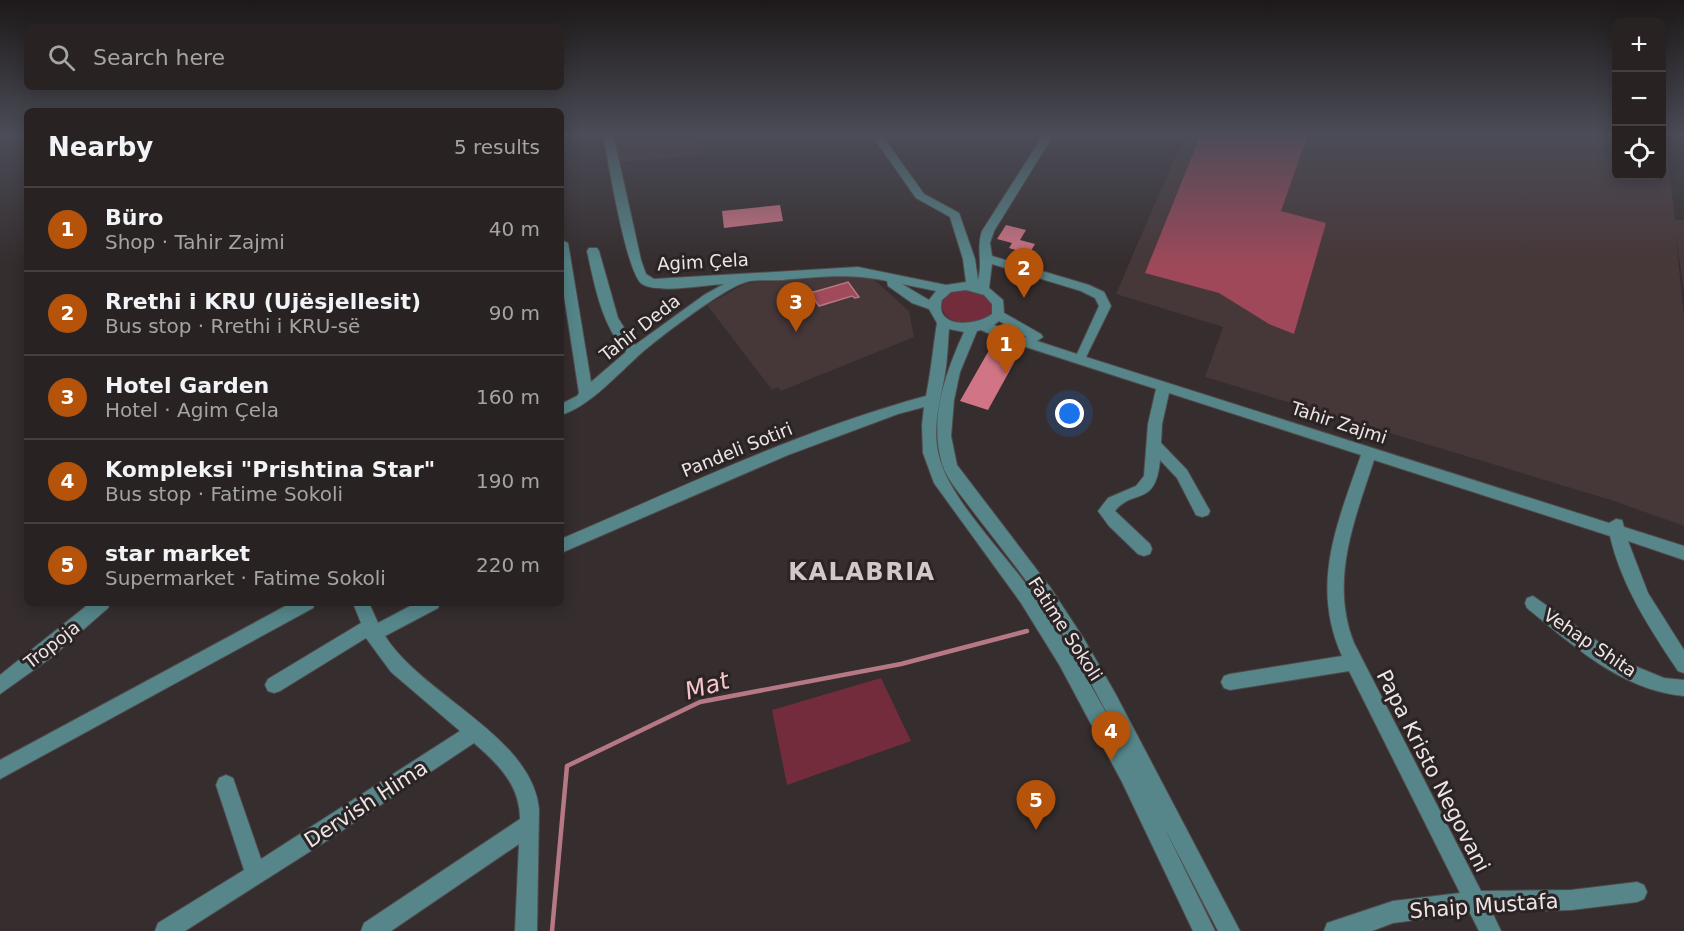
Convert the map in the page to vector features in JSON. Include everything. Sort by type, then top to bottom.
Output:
[{"type":"street","name":"Agim Çela","points":[[617,177],[626,224],[642,279],[647,282],[661,284],[858,271],[946,289]]},
{"type":"street","points":[[906,177],[920,196],[954,215],[978,288]]},
{"type":"street","points":[[978,288],[987,270],[984,243],[988,231],[1022,177]]},
{"type":"street","points":[[593,251],[602,290],[618,333],[634,352]]},
{"type":"street","points":[[564,256],[586,393]]},
{"type":"street","points":[[986,258],[1085,288],[1100,295],[1105,306],[1083,353]]},
{"type":"street","name":"Agim Çela","points":[[879,276],[917,300],[934,306]]},
{"type":"street","name":"Tahir Deda","points":[[564,409],[582,400],[586,393],[603,381],[634,352],[708,298],[745,277]]},
{"type":"street","points":[[958,286],[978,288],[996,300],[998,315],[978,327],[956,327],[944,321],[937,314],[934,306],[936,298],[946,289],[958,286]]},
{"type":"street","name":"Tahir Zajmi","points":[[998,315],[1029,335],[1617,528],[1684,553]]},
{"type":"street","name":"Fatime Sokoli","points":[[944,321],[940,344],[941,355],[931,400],[929,446],[940,480],[1023,593],[1071,668],[1108,737],[1204,931]]},
{"type":"street","name":"Tahir Zajmi","points":[[978,327],[1369,453],[1617,528],[1684,545]]},
{"type":"street","name":"Fatime Sokoli","points":[[978,327],[953,372],[947,400],[944,436],[950,466],[977,507],[1044,592],[1078,644],[1109,699],[1229,931]]},
{"type":"street","points":[[1144,549],[1133,534],[1116,524],[1106,511],[1113,502],[1141,490],[1147,484],[1153,466],[1153,444],[1158,407],[1164,387]]},
{"type":"street","name":"Pandeli Sotiri","points":[[564,545],[783,451],[894,410],[931,400]]},
{"type":"street","points":[[1153,444],[1182,474],[1202,511]]},
{"type":"street","name":"Papa Kristo Negovani","points":[[1369,453],[1341,541],[1334,592],[1336,612],[1342,635],[1354,662],[1490,931]]},
{"type":"street","points":[[1617,528],[1636,582],[1684,665]]},
{"type":"street","name":"Vehap Shita","points":[[1533,603],[1576,638],[1627,671],[1663,686],[1684,688]]},
{"type":"street","name":"Tropoja","points":[[0,686],[46,651],[98,606]]},
{"type":"street","points":[[0,770],[301,606]]},
{"type":"street","points":[[362,606],[371,630],[396,665],[494,749],[519,778],[528,799],[526,931]]},
{"type":"street","points":[[274,685],[371,630],[425,606]]},
{"type":"street","name":"Papa Kristo Negovani","points":[[1230,682],[1354,662]]},
{"type":"street","name":"Dervish Hima","points":[[166,931],[256,875],[474,732]]},
{"type":"street","points":[[226,785],[256,875]]},
{"type":"street","points":[[372,931],[529,825]]},
{"type":"street","name":"Shaip Mustafa","points":[[1335,931],[1393,912],[1474,902],[1571,900],[1637,892]]},
{"type":"shaded area","points":[[1166,177],[1612,177],[1612,180],[1666,180],[1666,177],[1670,177],[1675,220],[1684,220],[1684,293],[1676,236],[1684,317],[1684,526],[1611,500],[1205,377],[1223,327],[1116,294]]},
{"type":"shaded area","points":[[1183,177],[1293,177],[1281,211],[1326,223],[1294,334],[1269,324],[1219,293],[1145,273]]},
{"type":"shaded area","points":[[869,275],[909,311],[914,337],[781,391],[778,387],[772,390],[707,305],[746,283]]},
{"type":"shaded area","points":[[848,282],[859,297],[852,296],[819,306],[809,291],[814,292]]},
{"type":"shaded area","points":[[960,290],[974,292],[986,298],[992,305],[990,316],[969,323],[949,318],[944,312],[942,302],[948,294]]},
{"type":"shaded area","points":[[881,678],[911,741],[787,785],[772,710]]},
{"type":"building","points":[[780,205],[783,221],[724,228],[722,211]]},
{"type":"building","points":[[1006,225],[1026,230],[1020,240],[1035,244],[1029,254],[1009,248],[1012,243],[997,239]]},
{"type":"building","points":[[988,352],[1015,361],[988,410],[960,401]]},
{"type":"waterway","name":"Mat","points":[[552,931],[567,766],[700,702],[901,664],[1027,631]]},
{"type":"place","name":"Rrethi i KRU (Ujësjellesit)","points":[[1024,298]]},
{"type":"place","name":"Hotel Garden","points":[[796,332]]},
{"type":"place","name":"Büro","points":[[1006,374]]},
{"type":"place","name":"Kompleksi \"Prishtina Star\"","points":[[1111,761]]},
{"type":"place","name":"star market","points":[[1036,830]]},
{"type":"district","name":"KALABRIA","points":[[862,572]]}]
